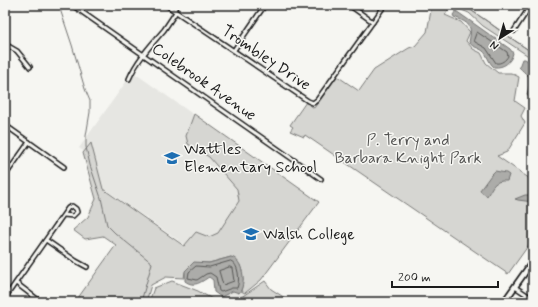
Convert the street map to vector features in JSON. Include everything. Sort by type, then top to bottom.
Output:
[{"type":"main road","points":[[504,302],[533,261]]},
{"type":"street","name":"Colebrook Avenue","points":[[72,5],[321,179]]},
{"type":"street","name":"Trombley Drive","points":[[166,5],[313,103],[318,100],[373,22]]},
{"type":"street","points":[[129,79],[132,71],[165,29],[177,5]]},
{"type":"street","points":[[234,50],[265,5]]},
{"type":"street","points":[[349,5],[373,22],[385,5]]},
{"type":"street","points":[[514,31],[531,5]]},
{"type":"street","points":[[5,44],[17,51],[30,67]]},
{"type":"street","points":[[5,125],[64,167]]},
{"type":"street","points":[[5,176],[29,142]]},
{"type":"street","points":[[5,298],[64,214]]},
{"type":"street","points":[[46,240],[87,267]]},
{"type":"street","points":[[16,283],[41,302]]},
{"type":"street","points":[[515,287],[533,300]]},
{"type":"shaded area","name":"Wattles Elementary School","points":[[133,72],[313,199],[239,302],[216,302],[233,278],[97,184],[88,154],[79,148]]},
{"type":"green space","name":"P. Terry and Barbara Knight Park","points":[[432,5],[465,6],[533,53],[533,59],[483,26],[469,13],[454,7],[450,7],[445,15],[461,22],[470,32],[466,41],[473,49],[481,53],[486,63],[498,73],[511,73],[519,77],[515,101],[525,108],[521,116],[525,123],[507,152],[497,156],[533,181],[533,239],[508,274],[305,135],[304,137],[290,131],[293,127],[290,125],[306,102],[314,108],[337,76],[359,91],[374,70],[409,48],[415,46],[427,32]]},
{"type":"green space","points":[[194,114],[319,202],[261,280],[245,293],[241,291],[243,280],[240,265],[231,257],[209,263],[194,263],[185,272],[184,278],[166,277],[151,285],[146,302],[75,302],[116,245],[103,236],[85,239],[73,230],[88,217],[96,199],[83,153],[91,143],[103,189],[184,246],[196,232],[209,237],[218,233],[239,201],[237,189],[209,157],[188,144],[186,136]]},
{"type":"green space","points":[[172,281],[198,291],[214,300],[227,302],[149,302],[154,288]]},
{"type":"green space","points":[[265,281],[271,289],[285,298],[283,302],[234,302]]},
{"type":"water","points":[[456,11],[510,49],[513,53],[509,62],[498,67],[494,67],[490,63],[485,53],[469,42],[469,25],[454,17],[453,15]]},
{"type":"water","points":[[522,59],[525,59],[533,64],[533,94],[530,98],[527,94],[531,80],[519,67]]},
{"type":"water","points":[[495,171],[509,175],[507,181],[496,183],[487,196],[480,190]]},
{"type":"water","points":[[525,195],[533,195],[533,202],[515,199]]},
{"type":"water","points":[[231,257],[238,262],[241,267],[243,284],[239,293],[233,291],[221,297],[214,292],[213,280],[209,277],[194,284],[185,281],[185,271],[194,262],[209,263]]},
{"type":"waterway","points":[[60,5],[90,101],[86,147],[90,165],[101,198],[107,225],[152,263],[141,302]]},
{"type":"waterway","points":[[463,5],[533,53]]},
{"type":"place","name":"Wattles Elementary School","points":[[172,158]]},
{"type":"place","name":"Walsh College","points":[[251,234]]}]
